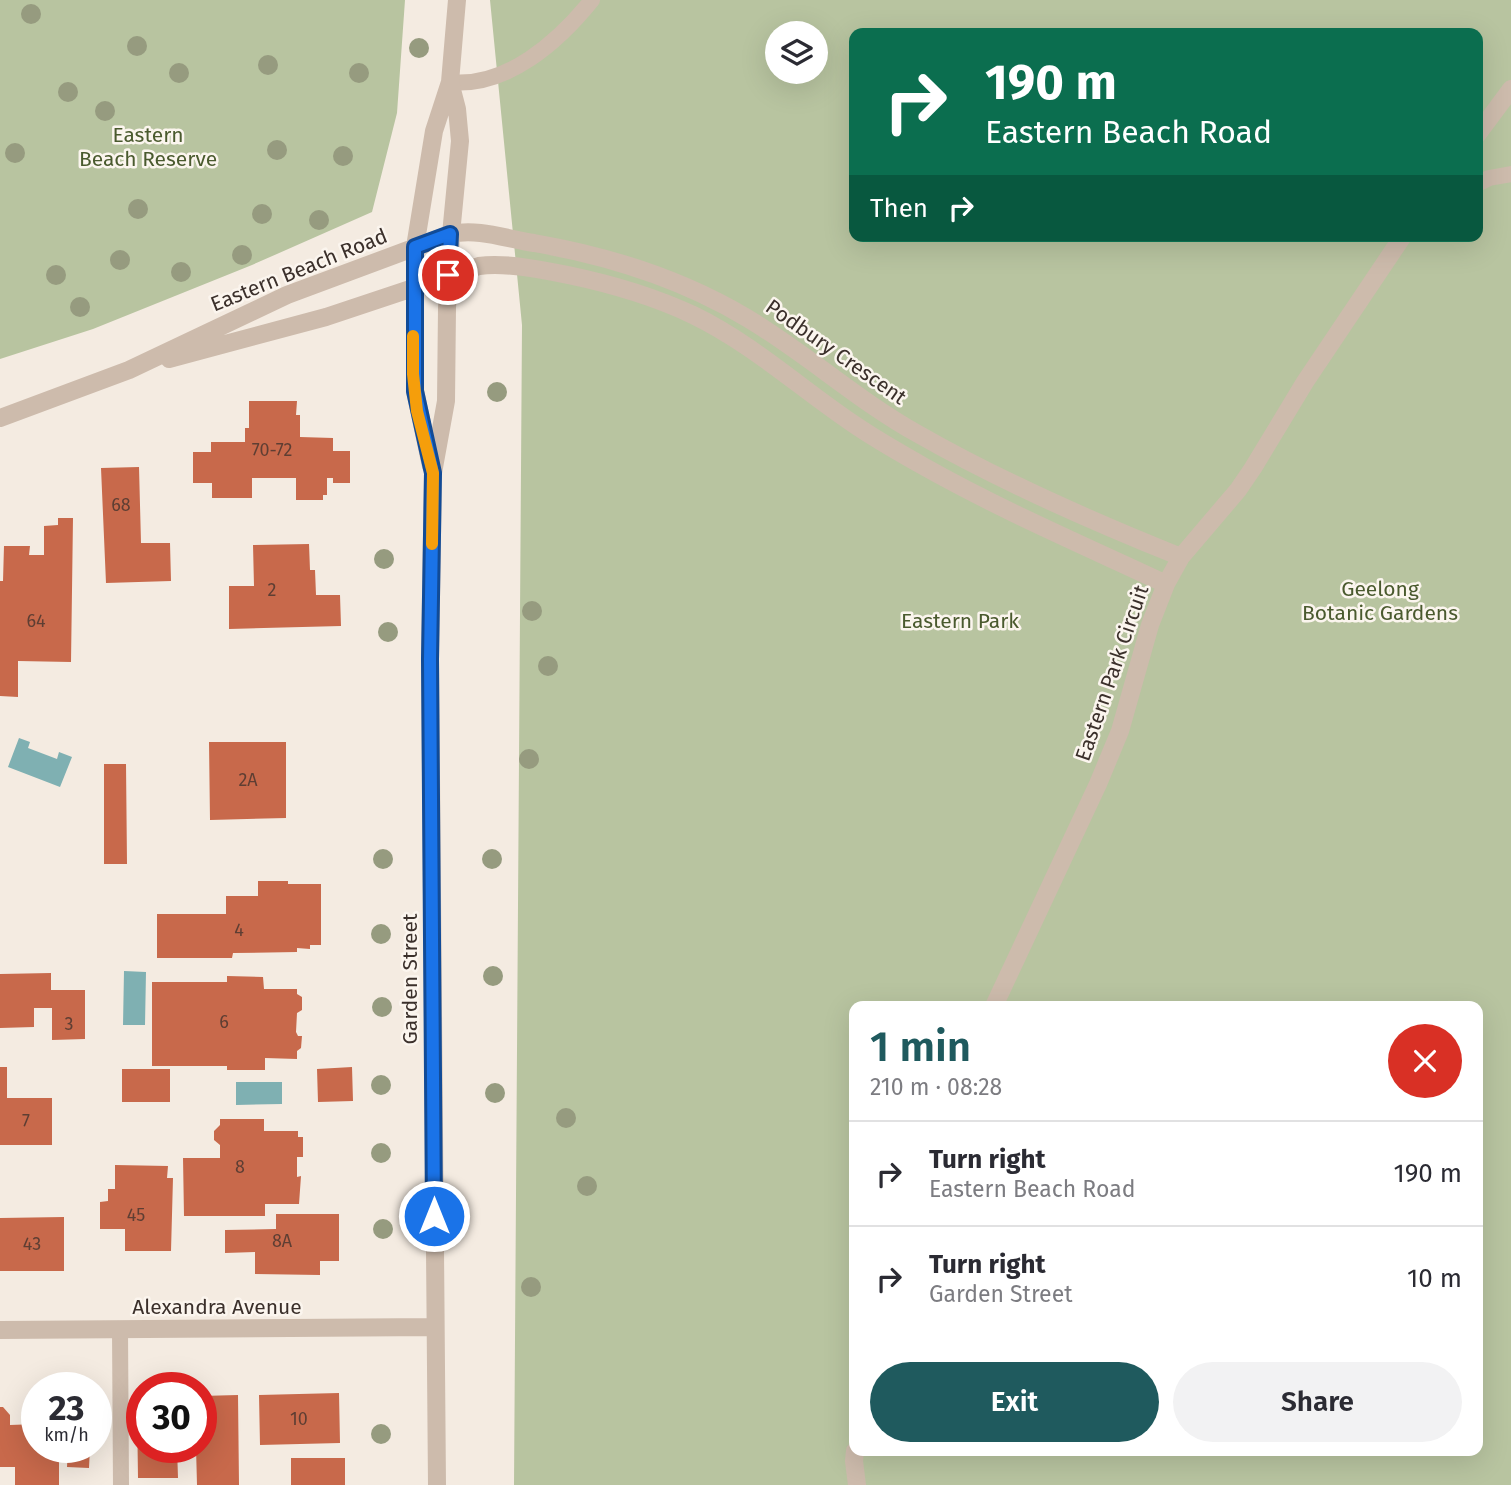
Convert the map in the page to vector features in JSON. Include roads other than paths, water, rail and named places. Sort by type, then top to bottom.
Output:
[{"type":"street","points":[[450,82],[457,0]]},
{"type":"street","name":"Garden Street","points":[[437,1485],[430,659],[433,473],[446,401],[450,234],[460,141],[457,109],[450,82]]},
{"type":"street","name":"Garden Street","points":[[433,473],[415,391],[413,287],[415,247],[434,131],[450,82]]},
{"type":"street","points":[[1483,127],[1511,89]]},
{"type":"street","name":"Podbury Crescent","points":[[450,234],[474,232],[581,253],[659,275],[695,290],[749,319],[854,395],[952,454],[1043,499],[1181,557]]},
{"type":"street","name":"Eastern Beach Road","points":[[0,418],[129,370],[258,307],[450,234]]},
{"type":"street","name":"Eastern Park Circuit","points":[[996,1001],[1116,741],[1150,625],[1166,584],[1181,557],[1238,490],[1305,382],[1401,242]]},
{"type":"street","points":[[448,275],[472,267],[492,265],[558,273],[620,287],[694,316],[745,345],[854,425],[927,468],[1037,524],[1166,584]]},
{"type":"street","name":"Eastern Beach Road","points":[[129,370],[290,328],[448,275]]},
{"type":"street","name":"Alexandra Avenue","points":[[0,1329],[435,1327]]},
{"type":"street","points":[[851,1485],[855,1456]]},
{"type":"street","points":[[855,1456],[857,1485]]},
{"type":"lane","points":[[450,82],[466,83],[487,79],[523,62],[552,41],[592,0]]},
{"type":"lane","points":[[1483,181],[1511,174]]},
{"type":"lane","points":[[120,1330],[121,1485]]},
{"type":"water","points":[[19,738],[30,742],[28,748],[57,759],[59,752],[72,757],[60,787],[8,767]]},
{"type":"water","points":[[124,971],[146,972],[145,1025],[123,1025]]},
{"type":"water","points":[[236,1082],[282,1082],[282,1104],[236,1105]]},
{"type":"park label","name":"Eastern Beach Reserve","points":[[148,147]]},
{"type":"park label","name":"Geelong Botanic Gardens","points":[[1380,601]]},
{"type":"park label","name":"Eastern Park","points":[[960,621]]}]
